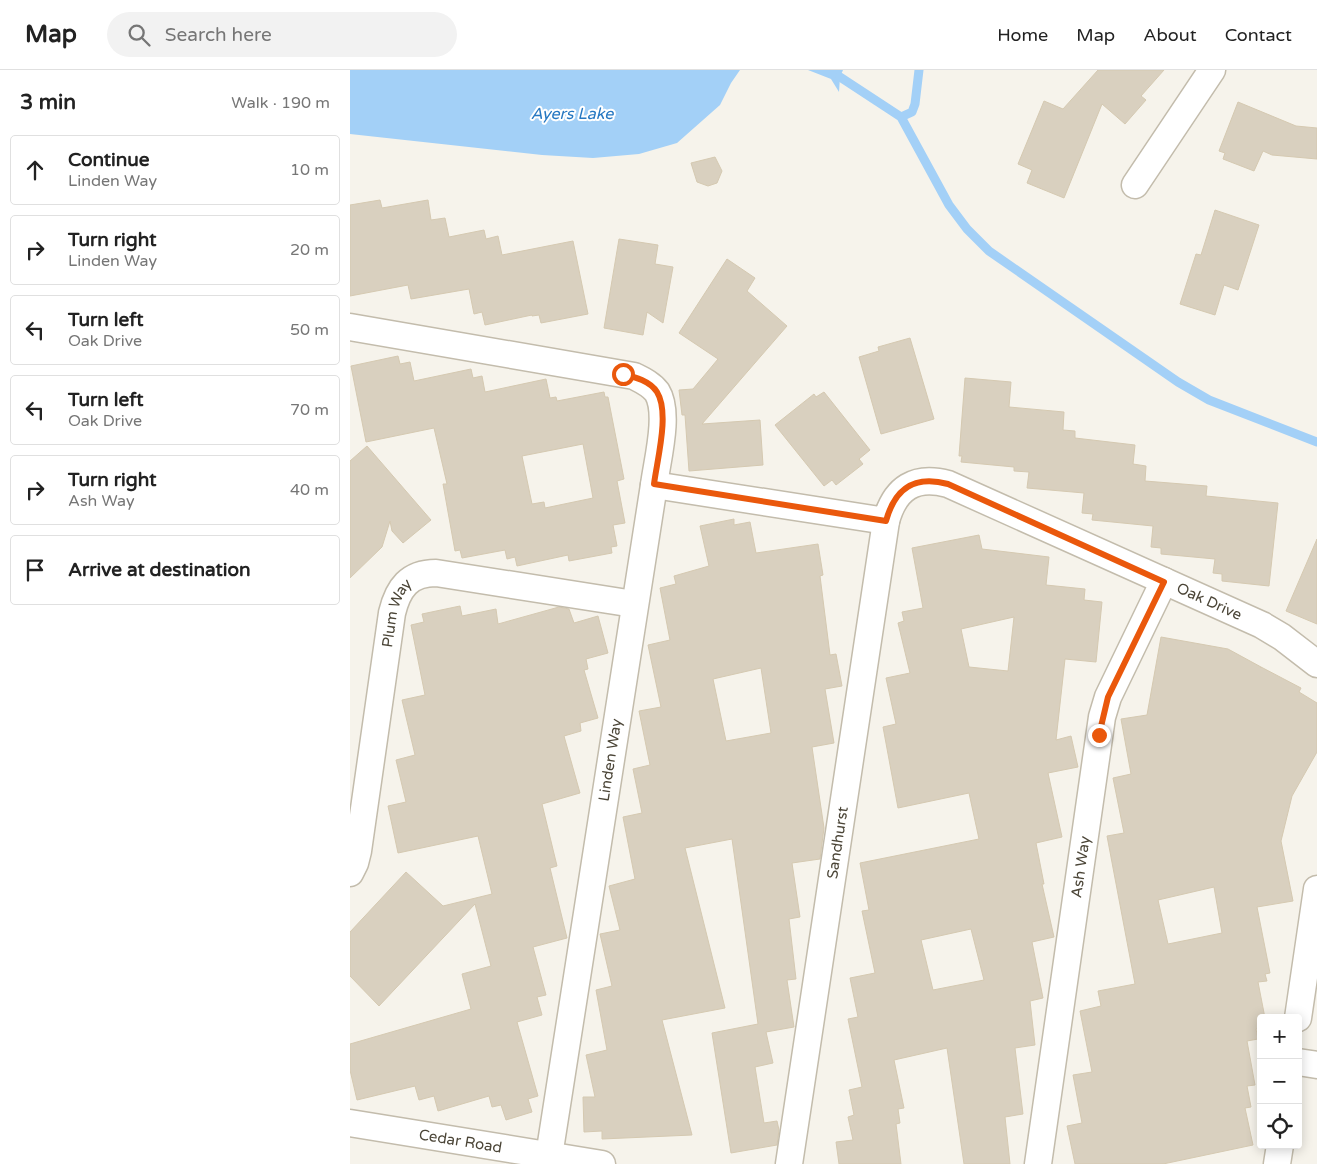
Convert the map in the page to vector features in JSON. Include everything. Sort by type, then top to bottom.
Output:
[{"type":"street","points":[[1136,185],[1212,70]]},
{"type":"street","name":"Linden Way","points":[[350,327],[634,376],[647,382],[656,391],[662,403],[654,484],[549,1156]]},
{"type":"street","name":"Oak Drive","points":[[886,521],[889,510],[902,492],[910,485],[921,481],[934,480],[948,484],[1272,631],[1317,664]]},
{"type":"street","points":[[654,484],[886,521]]},
{"type":"street","name":"Sandhurst","points":[[788,1164],[886,521]]},
{"type":"street","name":"Plum Way","points":[[350,873],[358,851],[394,602],[408,582],[417,575],[436,573],[634,604]]},
{"type":"street","name":"Ash Way","points":[[1038,1164],[1102,717],[1108,697],[1164,582]]},
{"type":"street","points":[[1299,1014],[1317,889]]},
{"type":"street","points":[[1302,1063],[1317,1066]]},
{"type":"street","name":"Cedar Road","points":[[350,1123],[602,1164]]},
{"type":"street","points":[[1277,1164],[1279,1149]]},
{"type":"water","name":"Ayers Lake","points":[[350,70],[740,70],[720,105],[677,143],[639,154],[593,158],[542,155],[350,134]]},
{"type":"water","points":[[808,70],[843,70],[840,77],[839,92],[831,79]]},
{"type":"building","points":[[1098,70],[1164,70],[1141,96],[1146,100],[1125,124],[1102,104],[1064,198],[1027,183],[1032,170],[1018,164],[1044,101],[1063,109]]},
{"type":"building","points":[[1238,102],[1296,126],[1317,128],[1317,159],[1272,155],[1263,151],[1254,171],[1223,159],[1225,153],[1219,151]]},
{"type":"building","points":[[715,157],[722,171],[717,183],[708,186],[697,182],[691,163]]},
{"type":"building","points":[[380,200],[382,208],[428,200],[431,220],[445,218],[449,237],[484,230],[486,239],[498,236],[502,255],[573,241],[588,314],[541,323],[539,315],[532,315],[485,325],[482,312],[474,314],[469,289],[411,299],[408,285],[350,296],[350,205]]},
{"type":"building","points":[[1215,210],[1259,225],[1238,290],[1224,285],[1215,315],[1180,304],[1196,254],[1201,255]]},
{"type":"building","points":[[619,239],[658,245],[655,264],[673,267],[663,323],[647,312],[643,335],[604,328]]},
{"type":"building","points":[[727,259],[755,278],[747,291],[787,326],[702,424],[760,420],[763,465],[689,471],[685,415],[682,415],[679,390],[693,389],[718,359],[679,333]]},
{"type":"building","points":[[910,338],[934,419],[881,434],[859,357],[879,351],[878,347]]},
{"type":"building","points":[[398,356],[400,364],[410,362],[414,381],[471,369],[473,378],[482,376],[485,392],[546,379],[550,398],[556,397],[557,401],[604,392],[605,397],[608,397],[624,479],[617,481],[625,523],[613,525],[617,546],[611,547],[612,553],[569,561],[568,555],[517,566],[515,557],[507,559],[505,550],[462,558],[460,550],[455,551],[443,484],[447,484],[434,428],[366,442],[351,366]],"holes":[[[583,444],[593,498],[545,508],[544,502],[532,504],[522,456]]]},
{"type":"building","points":[[965,378],[1011,382],[1009,407],[1064,412],[1063,430],[1075,431],[1075,438],[1135,445],[1133,464],[1146,466],[1145,481],[1207,486],[1206,496],[1278,503],[1269,586],[1222,581],[1222,574],[1213,573],[1215,559],[1161,554],[1161,548],[1151,547],[1153,526],[1092,520],[1093,514],[1082,513],[1084,493],[1027,488],[1029,472],[1014,471],[1014,467],[961,462],[962,456],[959,456]]},
{"type":"building","points":[[824,392],[870,450],[859,459],[863,464],[836,485],[832,480],[824,486],[775,425],[814,394],[816,397]]},
{"type":"building","points":[[367,446],[431,520],[403,543],[392,531],[390,521],[382,547],[350,578],[350,461]]},
{"type":"building","points":[[734,519],[734,525],[750,522],[756,553],[818,544],[823,575],[820,576],[830,655],[836,654],[842,686],[825,689],[834,743],[812,747],[824,828],[820,859],[792,863],[800,917],[789,919],[796,979],[787,980],[794,1027],[766,1032],[773,1063],[755,1067],[764,1123],[777,1121],[779,1130],[777,1145],[731,1153],[712,1033],[758,1024],[732,839],[685,848],[725,1008],[662,1020],[692,1135],[602,1139],[602,1131],[584,1132],[583,1097],[595,1097],[586,1055],[607,1050],[596,990],[612,986],[600,934],[620,930],[609,886],[635,879],[623,817],[642,813],[633,769],[650,765],[639,711],[661,707],[648,645],[670,640],[660,588],[676,584],[674,576],[709,566],[700,526]],"holes":[[[761,668],[771,733],[726,741],[713,679]]]},
{"type":"building","points":[[979,535],[982,549],[1049,557],[1046,585],[1085,589],[1084,600],[1102,602],[1096,662],[1065,659],[1056,740],[1071,736],[1078,767],[1048,773],[1062,837],[1036,843],[1044,884],[1042,884],[1054,937],[1032,942],[1043,998],[1030,1001],[1035,1045],[1015,1048],[1023,1114],[1005,1117],[1010,1164],[964,1164],[947,1048],[894,1060],[904,1108],[898,1109],[900,1123],[896,1124],[901,1164],[839,1164],[836,1142],[853,1140],[848,1117],[854,1115],[849,1090],[862,1087],[848,1019],[858,1017],[850,978],[875,973],[862,911],[869,910],[860,863],[979,839],[969,793],[898,808],[883,727],[896,724],[886,678],[910,673],[898,623],[904,621],[902,612],[923,608],[912,548]],"holes":[[[1014,617],[1008,671],[969,667],[961,629]],[[971,929],[984,980],[933,990],[921,940]]]},
{"type":"building","points":[[1317,539],[1317,624],[1286,611]]},
{"type":"building","points":[[460,606],[462,616],[496,609],[498,624],[559,607],[569,609],[574,623],[598,616],[608,653],[586,659],[588,669],[584,670],[598,718],[580,723],[581,731],[564,736],[580,793],[542,804],[557,866],[550,868],[567,938],[533,947],[546,995],[537,997],[542,1015],[517,1022],[538,1096],[528,1099],[532,1112],[506,1120],[501,1105],[492,1107],[489,1096],[438,1111],[434,1096],[419,1100],[415,1086],[357,1100],[350,1070],[350,1044],[471,1009],[462,974],[491,966],[475,904],[379,1006],[350,976],[350,932],[406,872],[443,906],[492,894],[478,836],[398,853],[388,806],[406,802],[396,760],[415,755],[402,700],[425,695],[411,625],[424,622],[422,614]]},
{"type":"building","points":[[1161,637],[1228,649],[1301,688],[1299,692],[1317,703],[1317,752],[1292,796],[1281,841],[1293,901],[1257,907],[1270,973],[1265,974],[1267,981],[1258,982],[1264,1014],[1257,1014],[1257,1039],[1247,1041],[1255,1085],[1247,1086],[1251,1107],[1245,1108],[1253,1145],[1163,1164],[1075,1164],[1067,1126],[1082,1123],[1073,1075],[1092,1072],[1080,1011],[1101,1006],[1098,991],[1135,984],[1107,836],[1124,833],[1113,778],[1131,774],[1121,719],[1147,715]],"holes":[[[1214,887],[1222,933],[1168,944],[1158,900]]]},
{"type":"waterway","points":[[840,77],[901,117],[912,112],[915,104],[919,70]]},
{"type":"waterway","points":[[901,117],[949,205],[967,229],[989,251],[1178,382],[1209,400],[1317,442]]},
{"type":"route","points":[[623,374],[634,376],[647,382],[656,391],[662,403],[654,484],[886,521],[894,500],[910,485],[921,481],[934,480],[948,484],[1164,582],[1108,697],[1099,735]]}]
